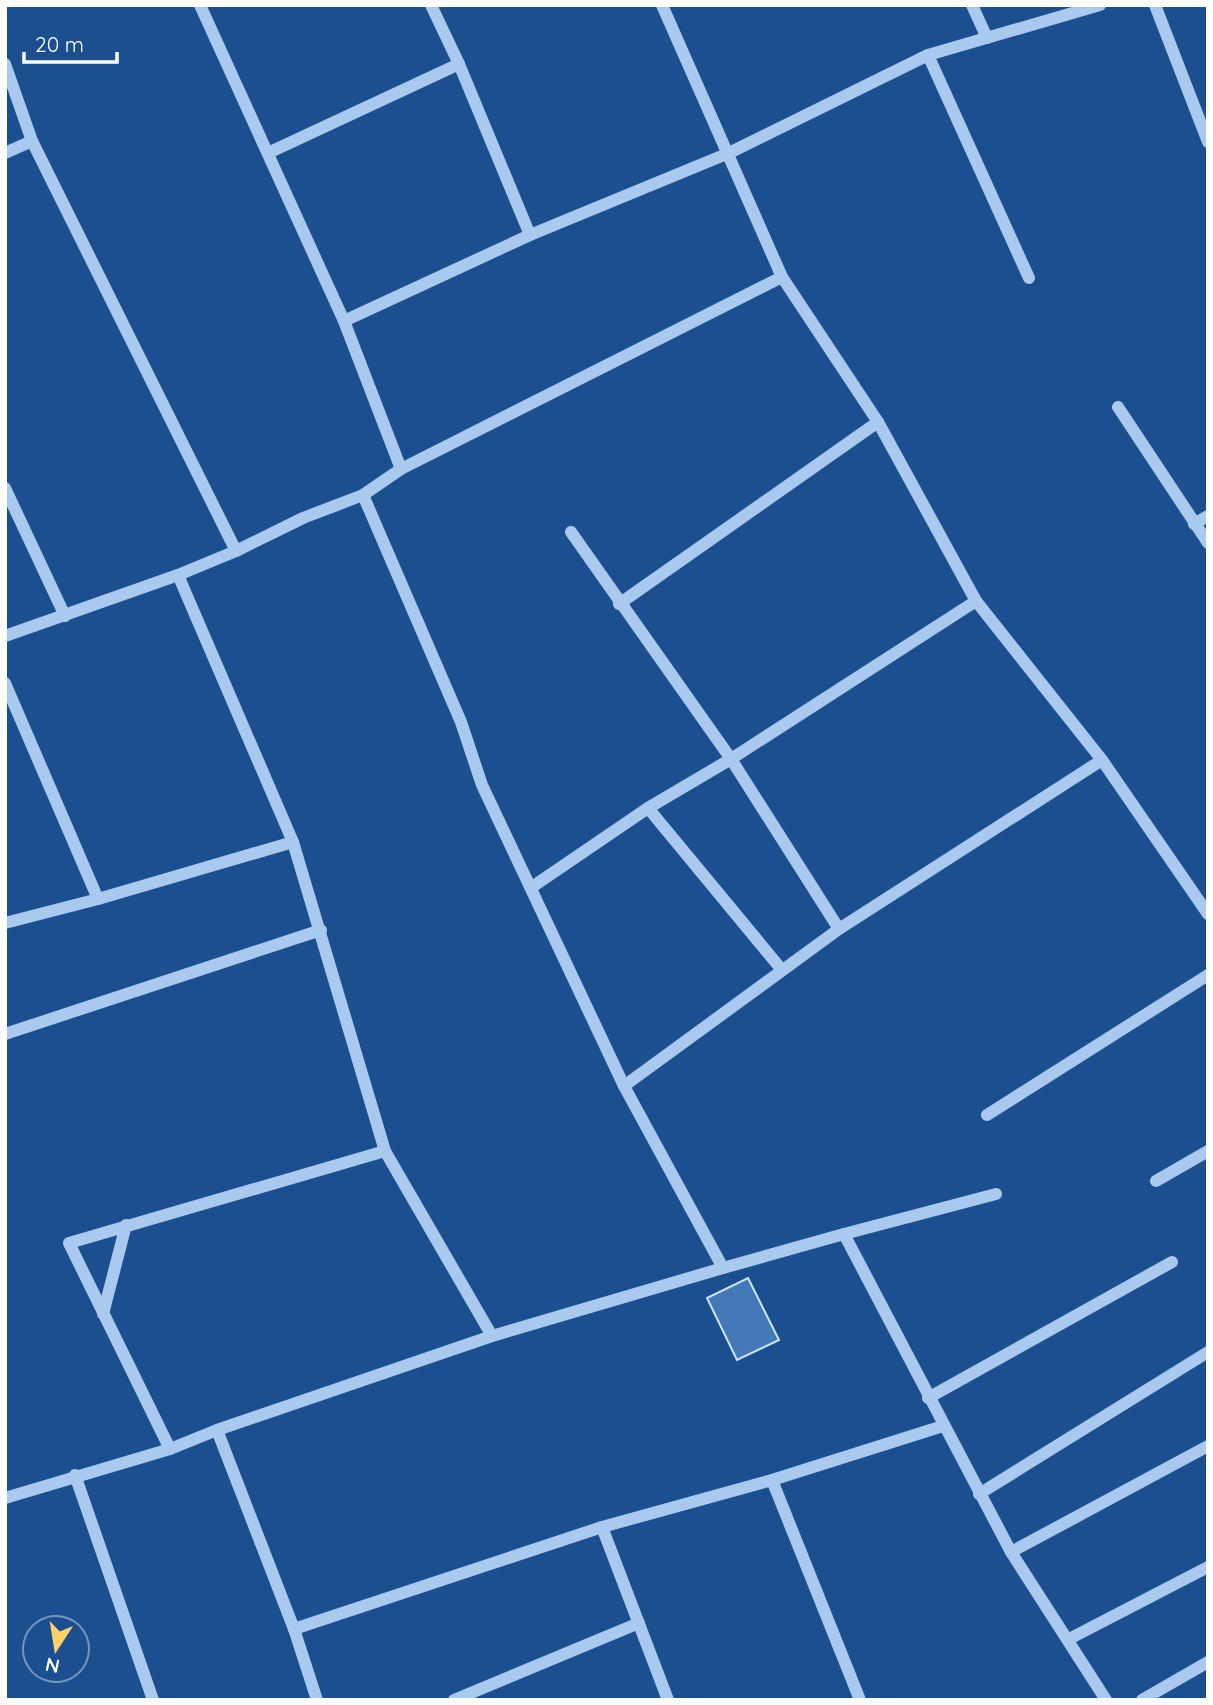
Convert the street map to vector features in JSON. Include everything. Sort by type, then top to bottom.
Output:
[{"type":"street","points":[[200,5],[344,321],[401,469]]},
{"type":"street","points":[[431,5],[459,64],[530,235]]},
{"type":"street","points":[[662,5],[782,277],[878,422],[976,601],[1102,760],[1208,914]]},
{"type":"street","points":[[972,5],[987,38]]},
{"type":"street","points":[[344,321],[530,235],[729,153],[928,55],[1100,5]]},
{"type":"street","points":[[1155,5],[1208,142]]},
{"type":"street","points":[[928,55],[1029,278]]},
{"type":"street","points":[[5,64],[32,141],[236,551]]},
{"type":"street","points":[[268,153],[459,64]]},
{"type":"street","points":[[5,153],[32,141]]},
{"type":"street","points":[[5,636],[178,575],[236,551],[303,518],[363,495],[401,469],[782,277]]},
{"type":"street","points":[[1118,407],[1208,543]]},
{"type":"street","points":[[619,604],[878,422]]},
{"type":"street","points":[[5,488],[65,616]]},
{"type":"street","points":[[363,495],[461,722],[482,785],[624,1086],[723,1269]]},
{"type":"street","points":[[1194,524],[1208,516]]},
{"type":"street","points":[[571,532],[619,604],[731,759],[839,929]]},
{"type":"street","points":[[178,575],[293,842],[385,1152],[492,1336]]},
{"type":"street","points":[[532,887],[648,808],[731,759],[976,601]]},
{"type":"street","points":[[5,683],[98,899]]},
{"type":"street","points":[[624,1086],[839,929],[1102,760]]},
{"type":"street","points":[[648,808],[782,970]]},
{"type":"street","points":[[5,923],[293,842]]},
{"type":"street","points":[[5,1034],[321,930]]},
{"type":"street","points":[[986,1115],[1208,975]]},
{"type":"street","points":[[1156,1181],[1208,1151]]},
{"type":"street","points":[[170,1449],[69,1243],[385,1152]]},
{"type":"street","points":[[5,1498],[75,1475],[170,1449],[217,1430],[492,1336],[844,1234],[996,1194]]},
{"type":"street","points":[[103,1314],[127,1225]]},
{"type":"street","points":[[844,1234],[928,1398],[960,1452],[979,1494],[1012,1552],[1106,1700]]},
{"type":"street","points":[[928,1398],[1172,1262]]},
{"type":"street","points":[[979,1494],[1208,1352]]},
{"type":"street","points":[[294,1629],[602,1527],[772,1480],[943,1426]]},
{"type":"street","points":[[217,1430],[294,1629],[317,1700]]},
{"type":"street","points":[[1012,1552],[1208,1446]]},
{"type":"street","points":[[75,1475],[153,1700]]},
{"type":"street","points":[[772,1480],[860,1700]]},
{"type":"street","points":[[602,1527],[668,1700]]},
{"type":"street","points":[[1069,1639],[1208,1567]]},
{"type":"street","points":[[454,1700],[639,1623]]},
{"type":"street","points":[[1142,1700],[1208,1662]]},
{"type":"building","points":[[748,1278],[779,1340],[737,1360],[707,1298]]}]
